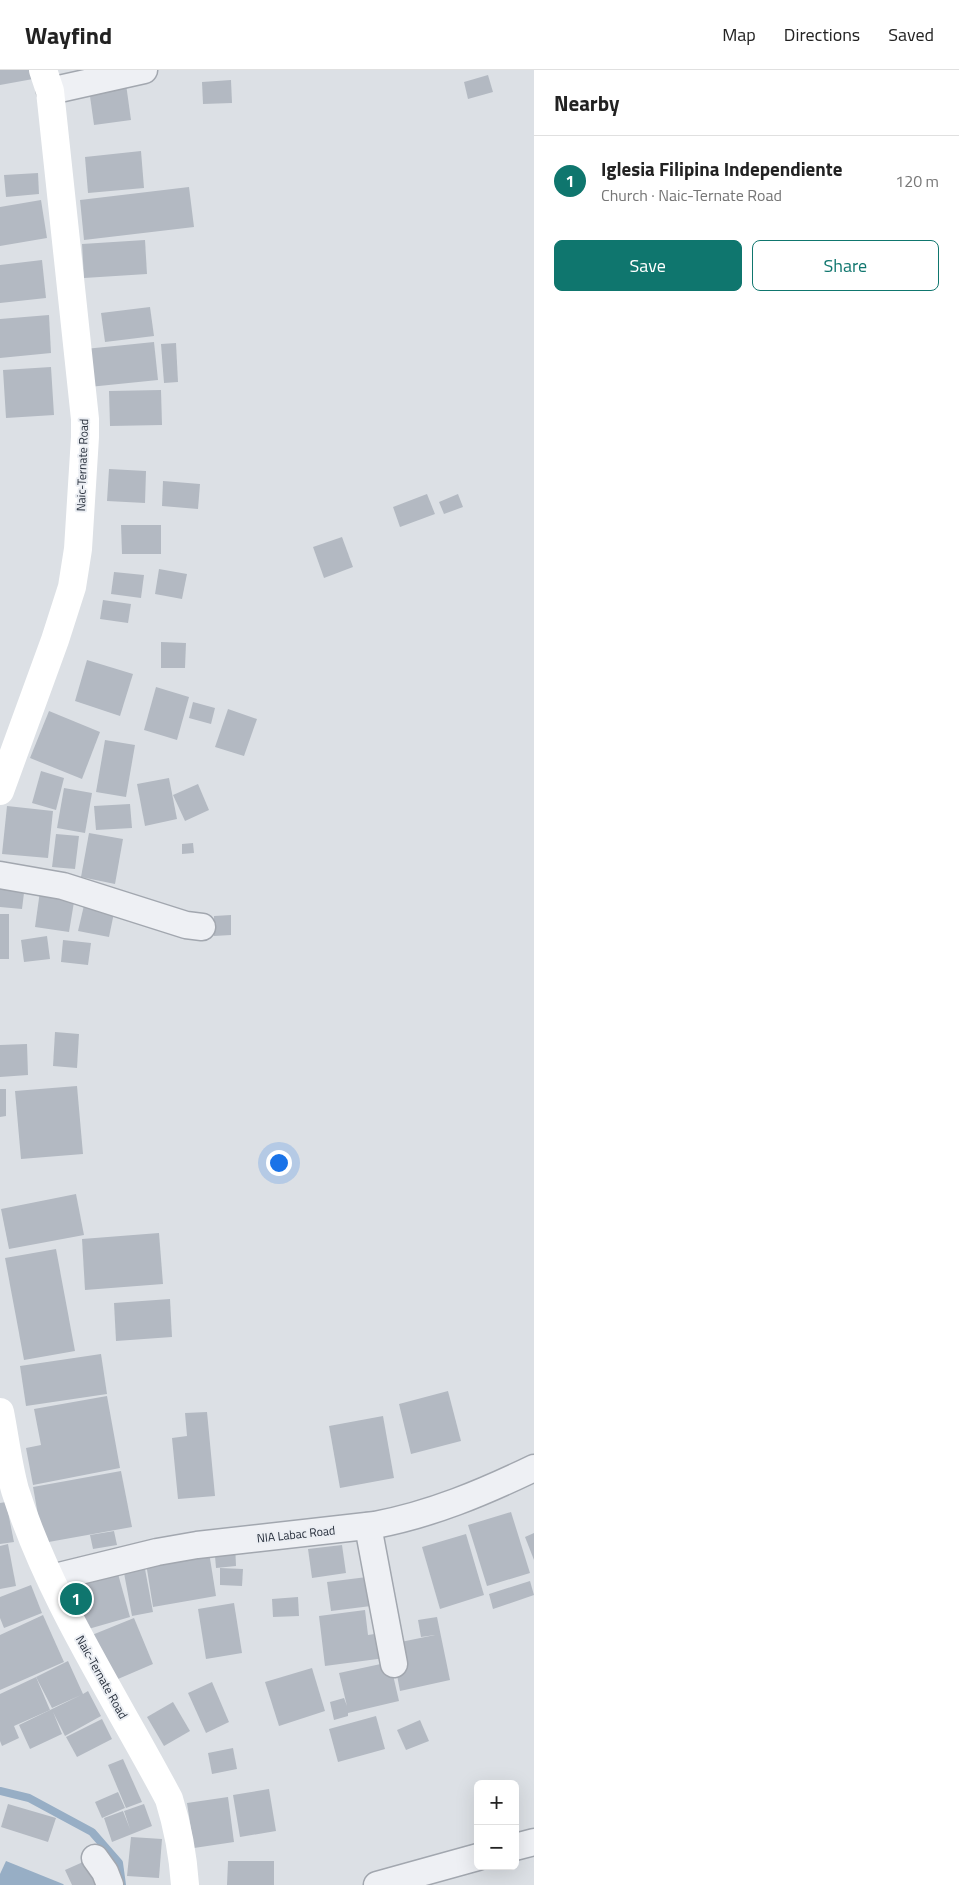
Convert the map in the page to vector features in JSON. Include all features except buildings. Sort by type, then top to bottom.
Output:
[{"type":"main road","name":"Naic-Ternate Road","points":[[0,788],[55,640],[72,587],[78,549],[85,437],[84,419],[47,80]]},
{"type":"main road","name":"Naic-Ternate Road","points":[[0,1412],[7,1489],[31,1533],[76,1630],[169,1799],[178,1825],[184,1862],[185,1885]]},
{"type":"street","points":[[47,80],[144,70]]},
{"type":"street","points":[[0,875],[63,886],[186,925],[202,927]]},
{"type":"street","name":"NIA Labac Road","points":[[51,1578],[156,1552],[197,1545],[368,1526],[401,1520],[438,1510],[479,1494],[534,1468]]},
{"type":"street","points":[[368,1526],[394,1664]]},
{"type":"street","points":[[519,1846],[534,1842]]},
{"type":"street","points":[[95,1858],[105,1872],[110,1885]]},
{"type":"street","points":[[377,1885],[474,1858]]},
{"type":"water","points":[[6,1861],[64,1885],[0,1885],[0,1874]]},
{"type":"waterway","points":[[0,1791],[29,1798],[92,1832],[119,1863],[122,1885]]},
{"type":"place","name":"Iglesia Filipina Independiente","points":[[76,1599]]}]
